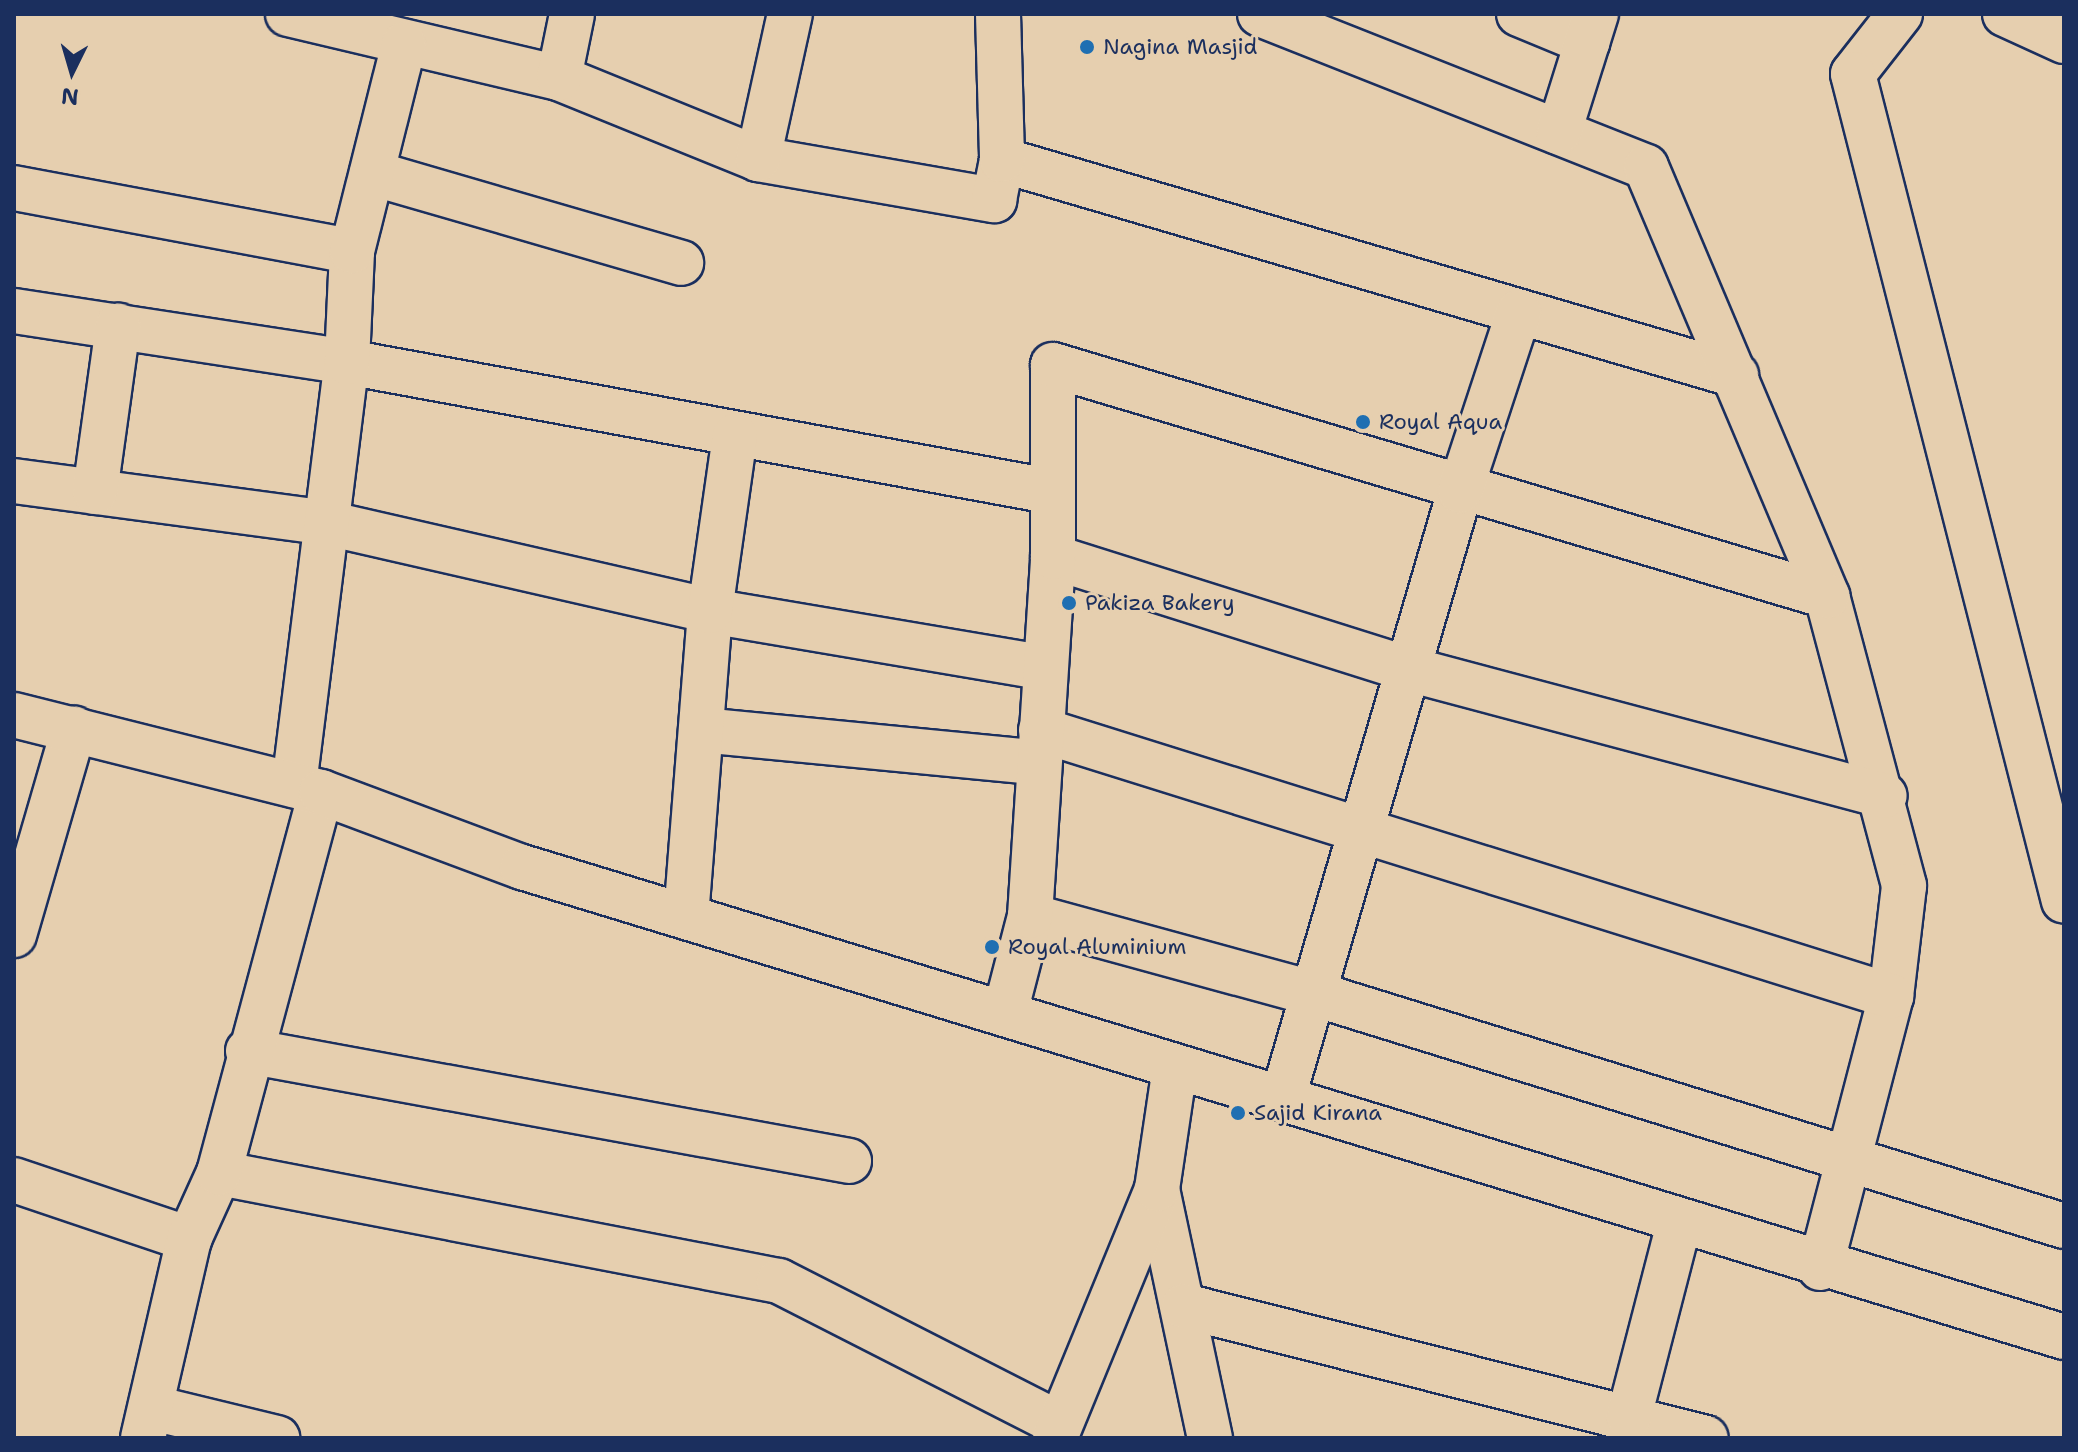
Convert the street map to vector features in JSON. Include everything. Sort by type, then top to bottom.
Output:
[{"type":"street","points":[[288,14],[404,44],[559,78],[758,159],[994,200],[1002,160],[998,14]]},
{"type":"street","points":[[559,78],[572,14]]},
{"type":"street","points":[[758,159],[790,14]]},
{"type":"street","points":[[1260,14],[1646,167],[1827,596],[1884,796],[1904,886],[1891,996],[1820,1268]]},
{"type":"street","points":[[1519,14],[1592,28],[1559,132]]},
{"type":"street","points":[[1900,14],[1853,74],[2064,901]]},
{"type":"street","points":[[2005,14],[2064,41]]},
{"type":"street","points":[[277,1438],[148,1423],[189,1239],[219,1173],[307,789],[327,523],[347,362],[352,251],[404,44]]},
{"type":"street","points":[[1002,160],[1736,375]]},
{"type":"street","points":[[372,173],[681,263]]},
{"type":"street","points":[[14,188],[352,251]]},
{"type":"street","points":[[14,311],[347,362],[735,436],[1049,491]]},
{"type":"street","points":[[1283,1097],[1412,670],[1460,491],[1519,312]]},
{"type":"street","points":[[95,492],[118,326]]},
{"type":"street","points":[[1006,1009],[1030,916],[1042,667],[1053,557],[1049,491],[1053,365],[1460,491],[1827,596]]},
{"type":"street","points":[[686,917],[710,611],[735,436]]},
{"type":"street","points":[[14,481],[327,523],[710,611],[1042,667]]},
{"type":"street","points":[[1053,557],[1412,670],[1884,796]]},
{"type":"street","points":[[14,715],[307,789],[686,917],[1006,1009],[1175,1067],[1283,1097],[1820,1268],[2064,1337]]},
{"type":"street","points":[[14,935],[74,729]]},
{"type":"street","points":[[701,730],[1038,746],[1361,833],[1891,996]]},
{"type":"street","points":[[1030,916],[1315,994],[2064,1226]]},
{"type":"street","points":[[248,1051],[849,1161]]},
{"type":"street","points":[[219,1173],[779,1281],[1058,1431],[1157,1189],[1175,1067]]},
{"type":"street","points":[[14,1180],[189,1239]]},
{"type":"street","points":[[1157,1189],[1210,1438]]},
{"type":"street","points":[[1629,1417],[1679,1224]]},
{"type":"street","points":[[1184,1306],[1706,1438]]},
{"type":"place","name":"Nagina Masjid","points":[[1087,47]]},
{"type":"place","name":"Royal Aqua","points":[[1363,422]]},
{"type":"place","name":"Pakiza Bakery","points":[[1069,603]]},
{"type":"place","name":"Royal Aluminium","points":[[992,947]]},
{"type":"place","name":"Sajid Kirana","points":[[1238,1113]]}]
